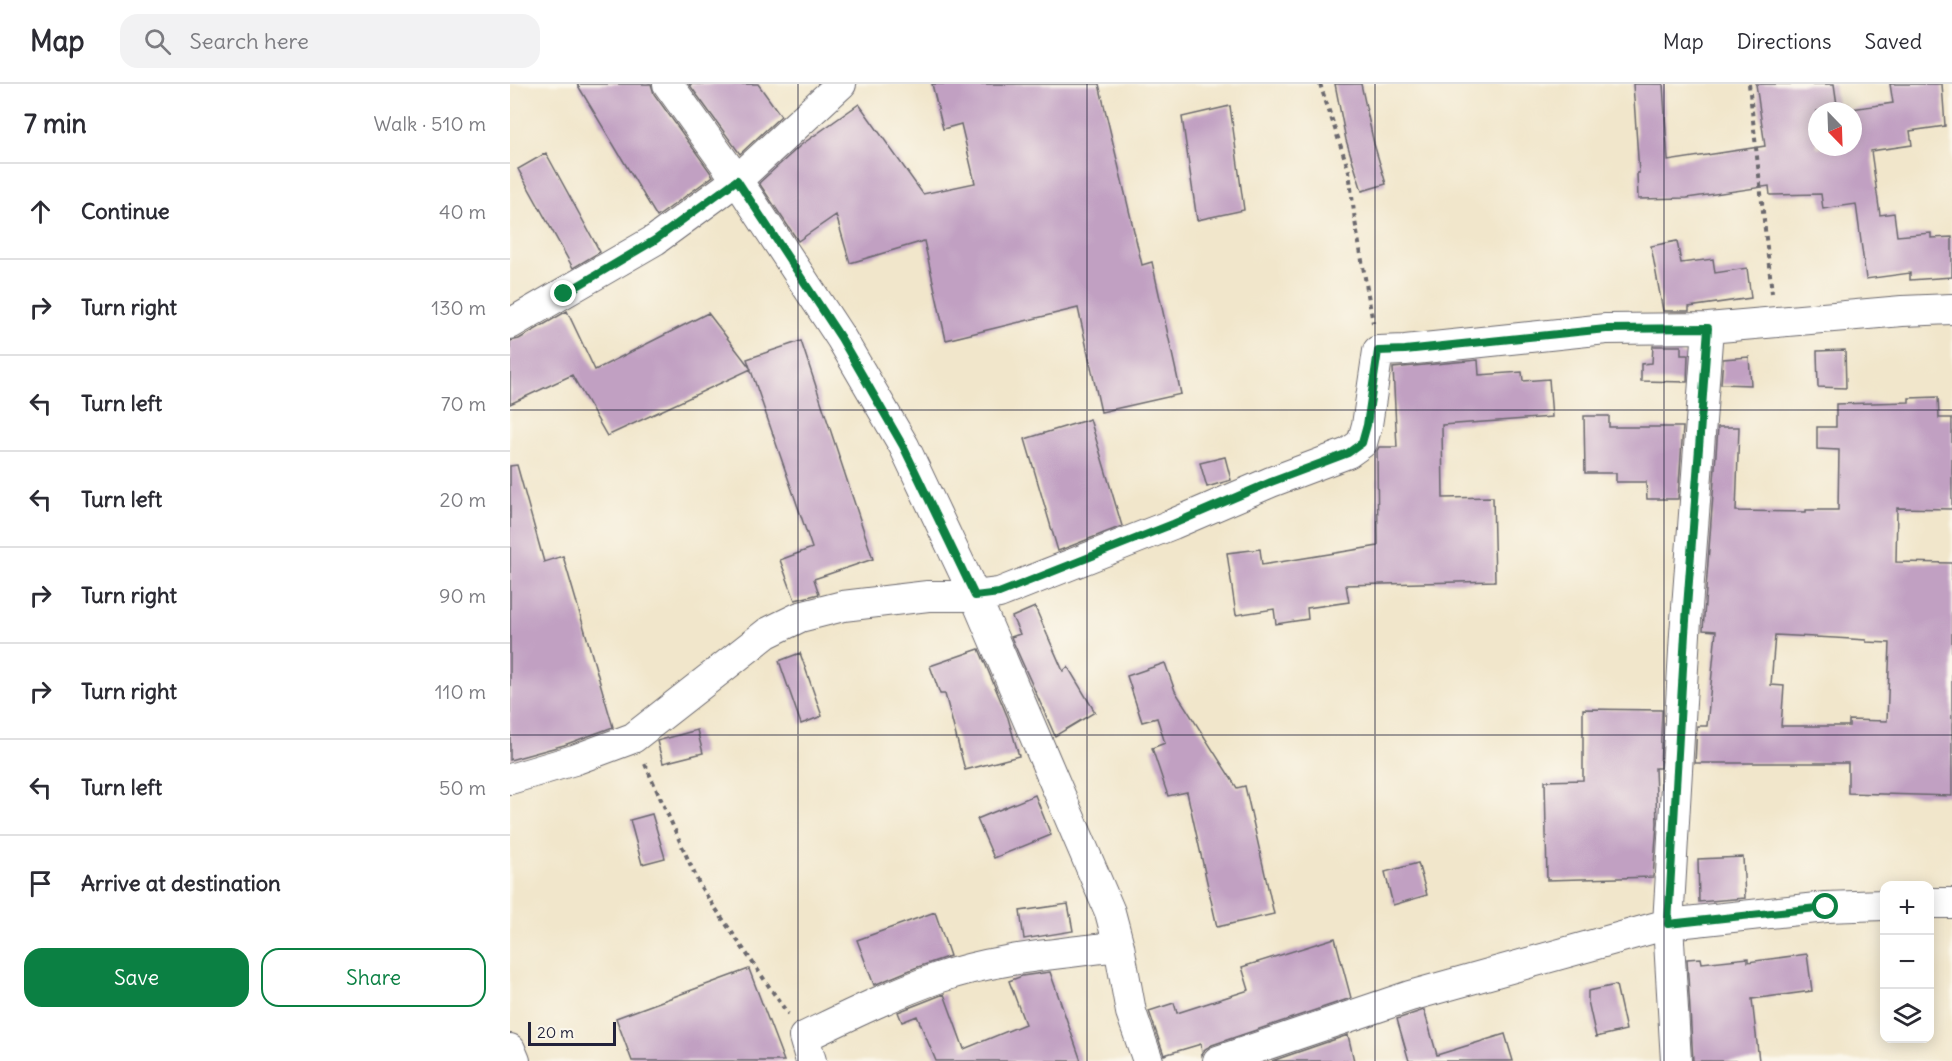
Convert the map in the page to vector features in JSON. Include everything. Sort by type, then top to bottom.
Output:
[{"type":"street","points":[[668,84],[737,180],[841,338],[903,446],[975,596],[1110,912],[1119,946],[1131,1012],[1148,1061]]},
{"type":"street","points":[[510,324],[655,240],[737,180],[841,84]]},
{"type":"street","points":[[510,779],[574,760],[633,738],[767,633],[800,616],[843,606],[928,596],[975,596],[999,593],[1348,453],[1362,443],[1367,425],[1378,351],[1606,329],[1708,328],[1902,311],[1952,309]]},
{"type":"street","points":[[1676,1061],[1668,924],[1685,634],[1708,328]]},
{"type":"street","points":[[1934,903],[1952,903]]},
{"type":"street","points":[[1218,1061],[1410,996],[1668,924],[1826,907],[1880,905]]},
{"type":"street","points":[[808,1049],[864,1008],[939,977],[1006,960],[1119,946]]},
{"type":"street","points":[[510,1049],[515,1061]]},
{"type":"path","points":[[1320,84],[1349,171],[1355,221],[1378,351]]},
{"type":"path","points":[[1749,84],[1775,321]]},
{"type":"path","points":[[633,738],[700,886],[808,1049]]},
{"type":"building","points":[[577,84],[651,84],[654,94],[713,176],[657,217]]},
{"type":"building","points":[[689,84],[758,84],[781,116],[740,154]]},
{"type":"building","points":[[932,84],[1099,84],[1142,265],[1152,262],[1181,394],[1101,412],[1078,308],[946,340],[924,241],[850,263],[836,215],[798,241],[759,183],[801,145],[859,104],[923,194],[975,183],[961,124],[943,129]]},
{"type":"building","points":[[1335,84],[1361,84],[1374,144],[1386,184],[1362,191],[1346,140]]},
{"type":"building","points":[[1633,84],[1663,84],[1668,161],[1765,146],[1756,84],[1834,84],[1837,102],[1808,102],[1808,156],[1862,156],[1862,108],[1893,103],[1890,84],[1942,84],[1945,126],[1910,131],[1912,145],[1871,151],[1880,215],[1894,213],[1897,236],[1931,233],[1931,238],[1952,237],[1952,277],[1910,280],[1910,273],[1866,279],[1856,204],[1823,209],[1821,194],[1770,195],[1769,186],[1687,198],[1638,199],[1637,173],[1639,173]]},
{"type":"building","points":[[1230,106],[1244,210],[1197,220],[1182,117]]},
{"type":"building","points":[[546,153],[600,252],[573,268],[518,169]]},
{"type":"building","points":[[1677,241],[1681,263],[1713,259],[1715,273],[1747,268],[1751,298],[1689,307],[1689,311],[1663,311],[1651,246]]},
{"type":"building","points":[[567,311],[595,370],[708,313],[751,369],[607,436],[572,375],[510,404],[510,341],[519,339]]},
{"type":"building","points":[[801,341],[873,559],[814,579],[819,594],[795,600],[780,560],[812,548],[747,359]]},
{"type":"building","points":[[1653,346],[1681,346],[1681,355],[1688,355],[1687,382],[1641,381],[1641,364],[1652,363]]},
{"type":"building","points":[[1845,350],[1846,388],[1818,387],[1817,351]]},
{"type":"building","points":[[1749,357],[1751,385],[1721,384],[1723,359]]},
{"type":"building","points":[[1478,360],[1479,375],[1522,372],[1523,381],[1549,379],[1552,417],[1442,425],[1443,498],[1493,497],[1495,581],[1346,585],[1349,602],[1307,608],[1308,619],[1276,624],[1274,609],[1236,615],[1227,553],[1260,549],[1262,565],[1378,546],[1377,451],[1379,447],[1397,447],[1393,368]]},
{"type":"building","points":[[1938,397],[1939,418],[1952,418],[1952,509],[1897,508],[1896,562],[1952,563],[1952,796],[1848,793],[1848,763],[1695,763],[1697,726],[1707,726],[1716,631],[1703,630],[1718,427],[1739,427],[1736,511],[1838,510],[1839,450],[1817,449],[1817,427],[1836,427],[1836,404],[1909,402],[1909,398]],"holes":[[[1775,635],[1890,643],[1887,721],[1849,720],[1849,726],[1781,726],[1784,686],[1771,685]]]},
{"type":"building","points":[[1584,416],[1609,416],[1609,427],[1683,427],[1678,499],[1647,499],[1646,482],[1616,482],[1616,473],[1585,473]]},
{"type":"building","points":[[1090,419],[1122,526],[1058,551],[1025,439]]},
{"type":"building","points":[[1225,457],[1231,480],[1207,487],[1200,463]]},
{"type":"building","points":[[517,465],[544,562],[563,556],[613,727],[564,745],[510,760],[510,466]]},
{"type":"building","points":[[1035,607],[1063,671],[1068,667],[1095,712],[1055,736],[1011,637],[1020,634],[1012,617]]},
{"type":"building","points":[[979,649],[1008,718],[1019,756],[965,770],[945,694],[940,694],[930,666]]},
{"type":"building","points":[[800,653],[822,716],[801,724],[779,661]]},
{"type":"building","points":[[1165,663],[1175,691],[1237,788],[1245,786],[1274,914],[1217,927],[1187,792],[1168,796],[1152,748],[1165,743],[1157,718],[1142,722],[1127,676]]},
{"type":"building","points":[[1583,709],[1662,710],[1660,768],[1655,768],[1657,823],[1653,877],[1547,880],[1545,781],[1583,780]]},
{"type":"building","points":[[697,730],[703,753],[663,763],[657,741]]},
{"type":"building","points":[[1035,795],[1051,835],[994,858],[977,819]]},
{"type":"building","points":[[652,814],[665,858],[642,864],[630,820]]},
{"type":"building","points":[[1743,857],[1745,898],[1699,902],[1698,859]]},
{"type":"building","points":[[1418,863],[1427,895],[1393,905],[1385,872]]},
{"type":"building","points":[[1068,904],[1073,931],[1024,939],[1020,911]]},
{"type":"building","points":[[935,912],[950,956],[874,985],[857,940]]},
{"type":"building","points":[[1335,938],[1351,998],[1212,1045],[1205,1049],[1202,1055],[1201,1044],[1164,1055],[1149,1011],[1174,1003],[1177,1013],[1249,990],[1242,967]]},
{"type":"building","points":[[1807,954],[1812,991],[1752,999],[1759,1061],[1693,1061],[1687,959],[1701,958],[1702,963],[1748,958],[1748,962]]},
{"type":"building","points":[[749,969],[784,1061],[632,1061],[616,1018]]},
{"type":"building","points":[[1050,972],[1081,1061],[936,1061],[917,1016],[902,1022],[898,1012],[944,994],[964,1049],[1025,1024],[1009,981],[1022,976]]},
{"type":"building","points":[[1616,985],[1626,1030],[1596,1037],[1588,991]]},
{"type":"building","points":[[1424,1010],[1437,1055],[1505,1034],[1513,1061],[1409,1061],[1397,1019]]},
{"type":"building","points":[[1348,1035],[1354,1061],[1272,1061]]},
{"type":"route","points":[[564,294],[655,240],[737,180],[841,338],[903,446],[975,596],[999,593],[1348,453],[1362,443],[1367,425],[1378,351],[1606,329],[1708,328],[1685,634],[1668,924],[1826,907]]}]
